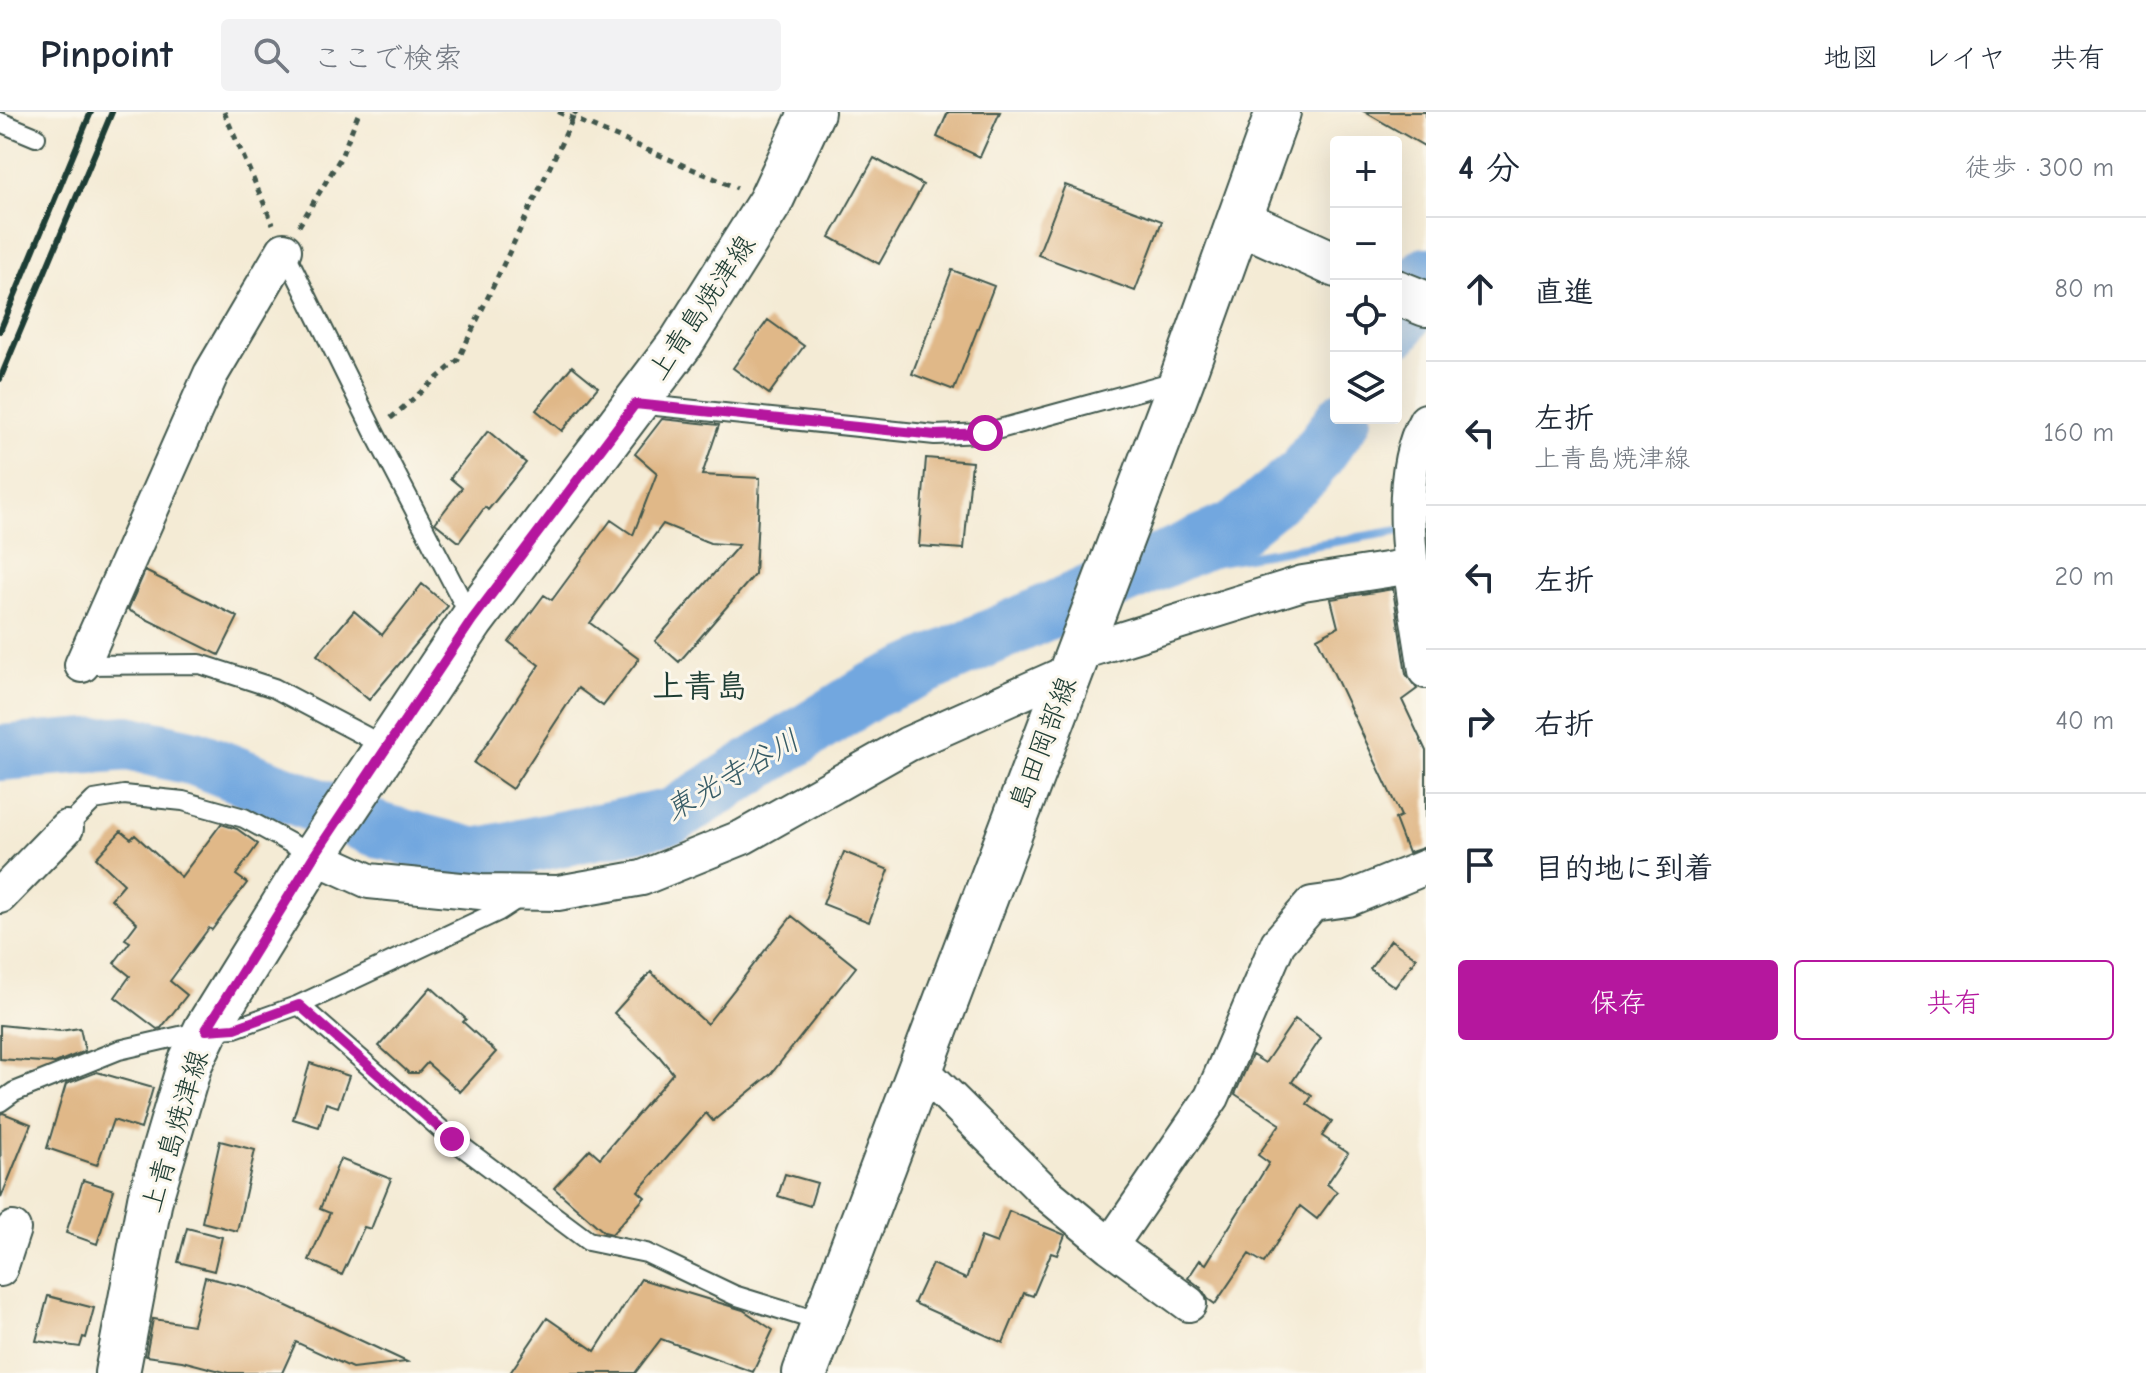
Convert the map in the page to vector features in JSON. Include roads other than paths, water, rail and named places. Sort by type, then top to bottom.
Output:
[{"type":"main road","name":"上青島焼津線","points":[[117,1373],[150,1199],[190,1063],[206,1030],[314,856],[472,620],[681,343],[770,202],[812,112]]},
{"type":"main road","name":"島田岡部線","points":[[805,1373],[1182,379],[1278,112]]},
{"type":"main road","points":[[1239,221],[1330,262]]},
{"type":"main road","points":[[1402,294],[1426,304]]},
{"type":"street","points":[[82,665],[211,374],[284,250]]},
{"type":"street","points":[[1426,421],[1418,435],[1408,480],[1412,566],[1426,671]]},
{"type":"street","points":[[314,856],[369,881],[481,892],[558,893],[642,878],[728,843],[908,744],[1072,663],[1303,583],[1412,566]]},
{"type":"street","points":[[0,896],[66,828]]},
{"type":"street","points":[[1110,1246],[1212,1097],[1278,943],[1312,904],[1348,899],[1426,867]]},
{"type":"street","points":[[920,1068],[1046,1193],[1110,1246],[1189,1304]]},
{"type":"street","points":[[0,1269],[6,1224]]},
{"type":"lane","points":[[0,122],[36,137]]},
{"type":"lane","points":[[284,250],[472,620]]},
{"type":"lane","points":[[635,404],[935,435],[985,433],[1182,379]]},
{"type":"lane","points":[[82,665],[200,664],[274,688],[383,753]]},
{"type":"lane","points":[[66,828],[94,800],[124,795],[183,801],[244,818],[314,856]]},
{"type":"lane","points":[[0,1102],[14,1092],[119,1050],[206,1030],[235,1028],[299,1005],[499,911],[527,893]]},
{"type":"lane","points":[[299,1005],[452,1139],[588,1241],[646,1253],[734,1295],[824,1323]]},
{"type":"waterway","name":"東光寺谷川","points":[[1402,318],[1426,275]]},
{"type":"waterway","name":"東光寺谷川","points":[[0,753],[128,743],[195,758],[381,831],[476,856],[673,816],[873,690],[1239,526],[1304,473],[1340,424]]},
{"type":"waterway","points":[[1112,602],[1215,562],[1426,526]]},
{"type":"waterway","points":[[1064,604],[1080,612]]},
{"type":"railway","points":[[0,331],[91,112]]},
{"type":"railway","points":[[0,379],[112,112]]},
{"type":"district","name":"上青島","points":[[700,686]]}]
